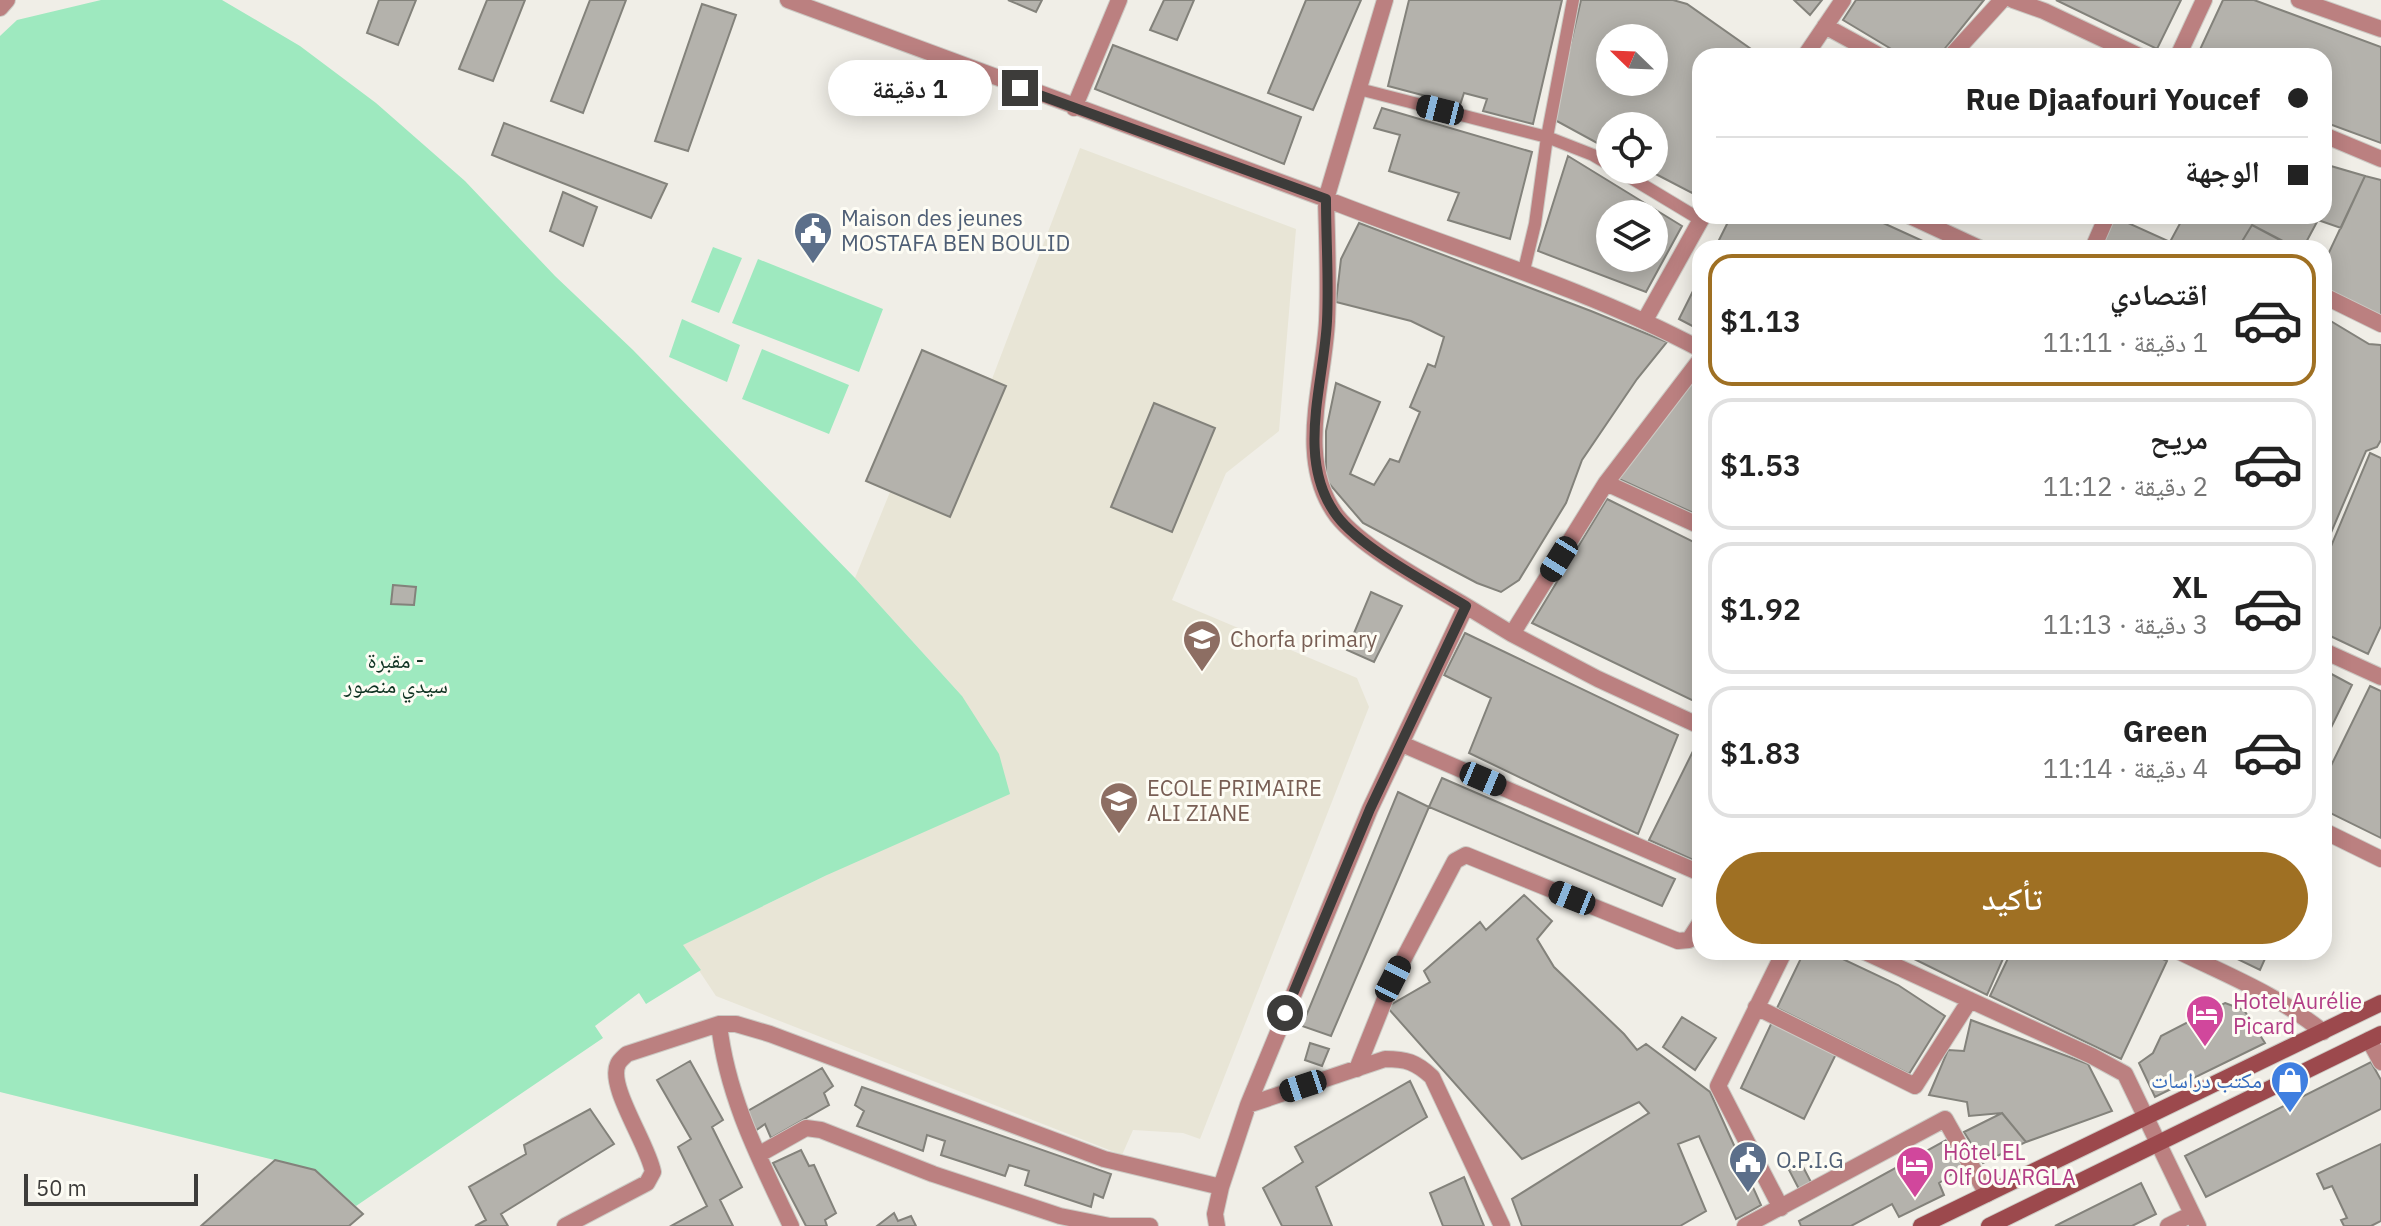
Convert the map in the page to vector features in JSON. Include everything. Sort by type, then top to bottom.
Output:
[{"type":"main road","points":[[1921,1226],[2381,1003]]},
{"type":"main road","points":[[1989,1226],[2375,1037]]},
{"type":"street","points":[[0,8],[7,0]]},
{"type":"street","points":[[788,0],[1074,108],[1524,270],[1645,320],[1692,345]]},
{"type":"street","points":[[1074,108],[1119,0]]},
{"type":"street","points":[[1385,0],[1326,199],[1327,322],[1316,405],[1319,481],[1327,500],[1339,519],[1359,536],[1466,606],[1598,679],[1692,722]]},
{"type":"street","points":[[1810,48],[1843,0]]},
{"type":"street","points":[[1958,48],[2002,0]]},
{"type":"street","points":[[2013,0],[2044,11],[2122,48]]},
{"type":"street","points":[[2182,48],[2204,0]]},
{"type":"street","points":[[2299,0],[2381,29]]},
{"type":"street","points":[[1825,26],[1865,48]]},
{"type":"street","points":[[2332,138],[2381,159]]},
{"type":"street","points":[[1645,320],[1699,224]]},
{"type":"street","points":[[1927,224],[1962,240]]},
{"type":"street","points":[[2332,300],[2381,324]]},
{"type":"street","points":[[1512,634],[1606,483],[1692,370]]},
{"type":"street","points":[[1606,483],[1692,522]]},
{"type":"street","points":[[1217,1226],[1215,1214],[1221,1187],[1248,1105],[1370,809],[1466,606]]},
{"type":"street","points":[[2332,655],[2381,677]]},
{"type":"street","points":[[1402,744],[1692,870]]},
{"type":"street","points":[[2332,835],[2381,859]]},
{"type":"street","points":[[1357,1069],[1393,979],[1455,861],[1460,857],[1466,855],[1678,941],[1689,940],[1692,935]]},
{"type":"street","points":[[1780,960],[1718,1086],[1781,1208]]},
{"type":"street","points":[[1882,960],[2125,1074],[2195,1220],[2168,1226]]},
{"type":"street","points":[[2197,960],[2277,998],[2300,1012],[2323,1032]]},
{"type":"street","points":[[1756,1007],[1915,1086],[1970,1000]]},
{"type":"street","points":[[565,1226],[647,1183],[653,1172],[647,1149],[617,1088],[618,1065],[627,1054],[719,1024],[736,1024],[770,1034],[1104,1159],[1221,1187]]},
{"type":"street","points":[[719,1024],[736,1106],[791,1226]]},
{"type":"street","points":[[2375,1037],[2381,1062]]},
{"type":"street","points":[[1248,1105],[1385,1059],[1418,1063],[1432,1077],[1502,1226]]},
{"type":"street","points":[[1745,1226],[1945,1119],[1987,1194]]},
{"type":"street","points":[[758,1155],[806,1128],[821,1130],[933,1174],[1060,1216],[1110,1226],[1150,1226]]},
{"type":"lane","points":[[1524,270],[1535,224],[1547,137],[1573,0]]},
{"type":"lane","points":[[1359,89],[1547,137],[1596,157]]},
{"type":"lane","points":[[1642,184],[1692,212]]},
{"type":"shaded area","points":[[1080,148],[1296,229],[1279,431],[1226,473],[1172,600],[1357,678],[1369,707],[1200,1139],[1183,1133],[1133,1130],[1122,1155],[716,996],[682,945],[827,875],[962,696],[855,578],[890,492],[866,481],[922,350],[992,379]]},
{"type":"green space","name":"مقبرة - سيدي منصور","points":[[101,0],[222,0],[300,46],[376,103],[465,181],[855,578],[962,696],[999,754],[1010,794],[827,875],[683,945],[701,970],[646,1004],[639,993],[595,1026],[603,1038],[356,1206],[315,1170],[0,1092],[0,36],[17,20]]},
{"type":"green space","points":[[713,247],[742,258],[719,313],[691,302]]},
{"type":"green space","points":[[758,259],[883,309],[859,372],[732,323]]},
{"type":"green space","points":[[682,319],[740,345],[727,382],[669,357]]},
{"type":"green space","points":[[762,349],[849,385],[829,434],[742,399]]},
{"type":"building","points":[[379,0],[416,0],[398,45],[367,33]]},
{"type":"building","points":[[487,0],[525,0],[493,81],[459,69]]},
{"type":"building","points":[[590,0],[626,0],[583,113],[551,101]]},
{"type":"building","points":[[1008,0],[1042,0],[1036,12]]},
{"type":"building","points":[[1164,0],[1194,0],[1177,40],[1150,30]]},
{"type":"building","points":[[1306,0],[1361,0],[1313,110],[1268,93]]},
{"type":"building","points":[[1409,0],[1562,0],[1533,124],[1483,111],[1487,99],[1464,93],[1460,105],[1388,86]]},
{"type":"building","points":[[1581,0],[1673,0],[1687,4],[1750,48],[1692,48],[1692,193],[1668,180],[1668,112],[1596,112],[1596,142],[1553,119]]},
{"type":"building","points":[[1794,0],[1822,0],[1810,15]]},
{"type":"building","points":[[1856,0],[1984,0],[1945,48],[1890,48],[1843,20]]},
{"type":"building","points":[[2056,0],[2181,0],[2155,48]]},
{"type":"building","points":[[2223,0],[2254,0],[2381,47],[2381,143],[2332,125],[2332,48],[2201,48]]},
{"type":"building","points":[[702,4],[736,15],[688,151],[655,141]]},
{"type":"building","points":[[1113,45],[1301,117],[1284,164],[1095,89]]},
{"type":"building","points":[[1382,108],[1532,152],[1510,239],[1448,220],[1459,193],[1389,171],[1400,135],[1374,128]]},
{"type":"building","points":[[504,123],[667,184],[651,218],[492,155]]},
{"type":"building","points":[[1568,156],[1596,173],[1596,184],[1614,184],[1640,200],[1596,200],[1596,272],[1657,272],[1646,292],[1538,251]]},
{"type":"building","points":[[2332,166],[2365,176],[2341,228],[2330,224],[2332,224]]},
{"type":"building","points":[[2365,176],[2381,180],[2381,318],[2332,293],[2332,246]]},
{"type":"building","points":[[563,192],[597,207],[583,246],[550,231]]},
{"type":"building","points":[[1668,217],[1682,226],[1668,252]]},
{"type":"building","points":[[1359,223],[1667,342],[1637,379],[1582,460],[1566,503],[1519,580],[1501,592],[1477,583],[1363,523],[1326,480],[1326,431],[1336,383],[1380,402],[1350,474],[1374,485],[1390,459],[1399,462],[1420,412],[1410,407],[1428,364],[1435,367],[1444,337],[1411,321],[1336,302],[1341,259]]},
{"type":"building","points":[[1727,224],[1886,224],[1920,240],[1719,240]]},
{"type":"building","points":[[2112,224],[2130,224],[2166,240],[2104,240]]},
{"type":"building","points":[[2180,224],[2316,224],[2307,240],[2280,240],[2252,225],[2243,240],[2171,240]]},
{"type":"building","points":[[2252,225],[2281,240],[2243,240]]},
{"type":"building","points":[[1692,293],[1692,326],[1679,319]]},
{"type":"building","points":[[2332,322],[2369,344],[2381,345],[2381,440],[2377,447],[2366,451],[2332,530]]},
{"type":"building","points":[[922,350],[1006,386],[950,517],[866,481]]},
{"type":"building","points":[[1692,378],[1692,512],[1619,479]]},
{"type":"building","points":[[1154,403],[1215,428],[1172,532],[1111,507]]},
{"type":"building","points":[[2370,453],[2381,458],[2381,626],[2368,654],[2332,637],[2332,544]]},
{"type":"building","points":[[1607,499],[1692,541],[1692,700],[1532,623]]},
{"type":"building","points":[[393,585],[416,587],[414,605],[391,604]]},
{"type":"building","points":[[1371,592],[1402,606],[1374,662],[1347,650]]},
{"type":"building","points":[[1465,633],[1678,735],[1638,834],[1469,753],[1491,698],[1444,675]]},
{"type":"building","points":[[2332,674],[2352,685],[2332,726]]},
{"type":"building","points":[[2370,686],[2381,691],[2381,838],[2332,814],[2332,764]]},
{"type":"building","points":[[1692,753],[1692,859],[1649,840]]},
{"type":"building","points":[[1442,778],[1675,879],[1662,906],[1429,807]]},
{"type":"building","points":[[1398,792],[1429,807],[1331,1036],[1302,1026]]},
{"type":"building","points":[[1524,895],[1552,921],[1537,939],[1554,967],[1637,1050],[1646,1044],[1710,1092],[1761,1205],[1736,1219],[1699,1136],[1678,1144],[1706,1211],[1680,1226],[1522,1226],[1512,1199],[1649,1113],[1639,1102],[1522,1159],[1387,1007],[1430,982],[1424,971],[1480,922],[1486,930]]},
{"type":"building","points":[[1800,960],[1845,960],[1898,985],[1945,1016],[1909,1074],[1777,1008]]},
{"type":"building","points":[[1916,960],[2002,960],[1987,995]]},
{"type":"building","points":[[2007,960],[2167,961],[2121,1059],[1990,996]]},
{"type":"building","points":[[2239,960],[2264,960],[2260,970]]},
{"type":"building","name":"Hotel Aurélie Picard","points":[[2225,1003],[2244,1010],[2265,1043],[2155,1097],[2139,1063],[2153,1053],[2161,1036]]},
{"type":"building","points":[[1682,1017],[1716,1038],[1695,1070],[1663,1047]]},
{"type":"building","points":[[1971,1020],[2088,1064],[2112,1111],[2026,1142],[2002,1113],[1969,1116],[1967,1102],[1929,1095],[1948,1050],[1964,1051]]},
{"type":"building","points":[[1772,1022],[1838,1050],[1804,1119],[1741,1088]]},
{"type":"building","points":[[1310,1043],[1329,1049],[1322,1066],[1305,1060]]},
{"type":"building","points":[[690,1061],[723,1120],[712,1127],[742,1187],[720,1200],[733,1226],[671,1226],[707,1206],[678,1147],[691,1139],[657,1080]]},
{"type":"building","points":[[2371,1062],[2381,1080],[2381,1109],[2206,1197],[2185,1156]]},
{"type":"building","points":[[822,1068],[833,1086],[824,1093],[829,1105],[771,1138],[765,1124],[755,1131],[746,1112]]},
{"type":"building","points":[[1410,1081],[1427,1117],[1316,1187],[1332,1226],[1282,1226],[1263,1188],[1303,1162],[1295,1147]]},
{"type":"building","points":[[862,1087],[1111,1174],[1103,1198],[1094,1194],[1091,1207],[1025,1185],[1029,1171],[1009,1165],[1005,1176],[941,1155],[945,1141],[927,1135],[923,1151],[857,1126],[864,1111],[855,1105]]},
{"type":"building","points":[[590,1109],[614,1144],[501,1214],[508,1226],[475,1226],[486,1220],[469,1187],[526,1154],[524,1145]]},
{"type":"building","points":[[2002,1113],[2026,1142],[1983,1163],[1964,1132]]},
{"type":"building","points":[[1948,1139],[1964,1166],[1939,1183],[1944,1195],[1899,1217],[1892,1204],[1851,1226],[1801,1226],[1799,1221]]},
{"type":"building","points":[[2381,1144],[2381,1221],[2371,1226],[2344,1226],[2341,1220],[2347,1218],[2332,1186],[2324,1189],[2317,1174]]},
{"type":"building","points":[[801,1150],[809,1166],[814,1165],[836,1213],[825,1220],[827,1226],[806,1226],[773,1163]]},
{"type":"building","points":[[275,1160],[315,1170],[363,1214],[349,1226],[201,1226]]},
{"type":"building","points":[[1801,1163],[1811,1182],[1799,1189],[1789,1170]]},
{"type":"building","points":[[1464,1177],[1484,1226],[1443,1226],[1430,1193]]},
{"type":"building","points":[[2141,1183],[2156,1214],[2132,1226],[2055,1226]]},
{"type":"building","points":[[894,1213],[898,1221],[911,1216],[916,1226],[877,1226]]},
{"type":"place","name":"Maison des jeunes MOSTAFA BEN BOULID","points":[[813,265]]},
{"type":"place","name":"Chorfa primary","points":[[1202,673]]},
{"type":"place","name":"ECOLE PRIMAIRE ALI ZIANE","points":[[1119,835]]},
{"type":"place","name":"Hotel Aurélie Picard","points":[[2205,1048]]},
{"type":"place","name":"مكتب دراسات","points":[[2290,1114]]},
{"type":"place","name":"O.P.I.G","points":[[1748,1194]]},
{"type":"place","name":"Hôtel EL Olf OUARGLA","points":[[1915,1199]]},
{"type":"route","points":[[1020,88],[1326,199],[1327,322],[1316,405],[1319,481],[1339,519],[1412,573],[1466,606],[1370,809],[1285,1013]]}]
